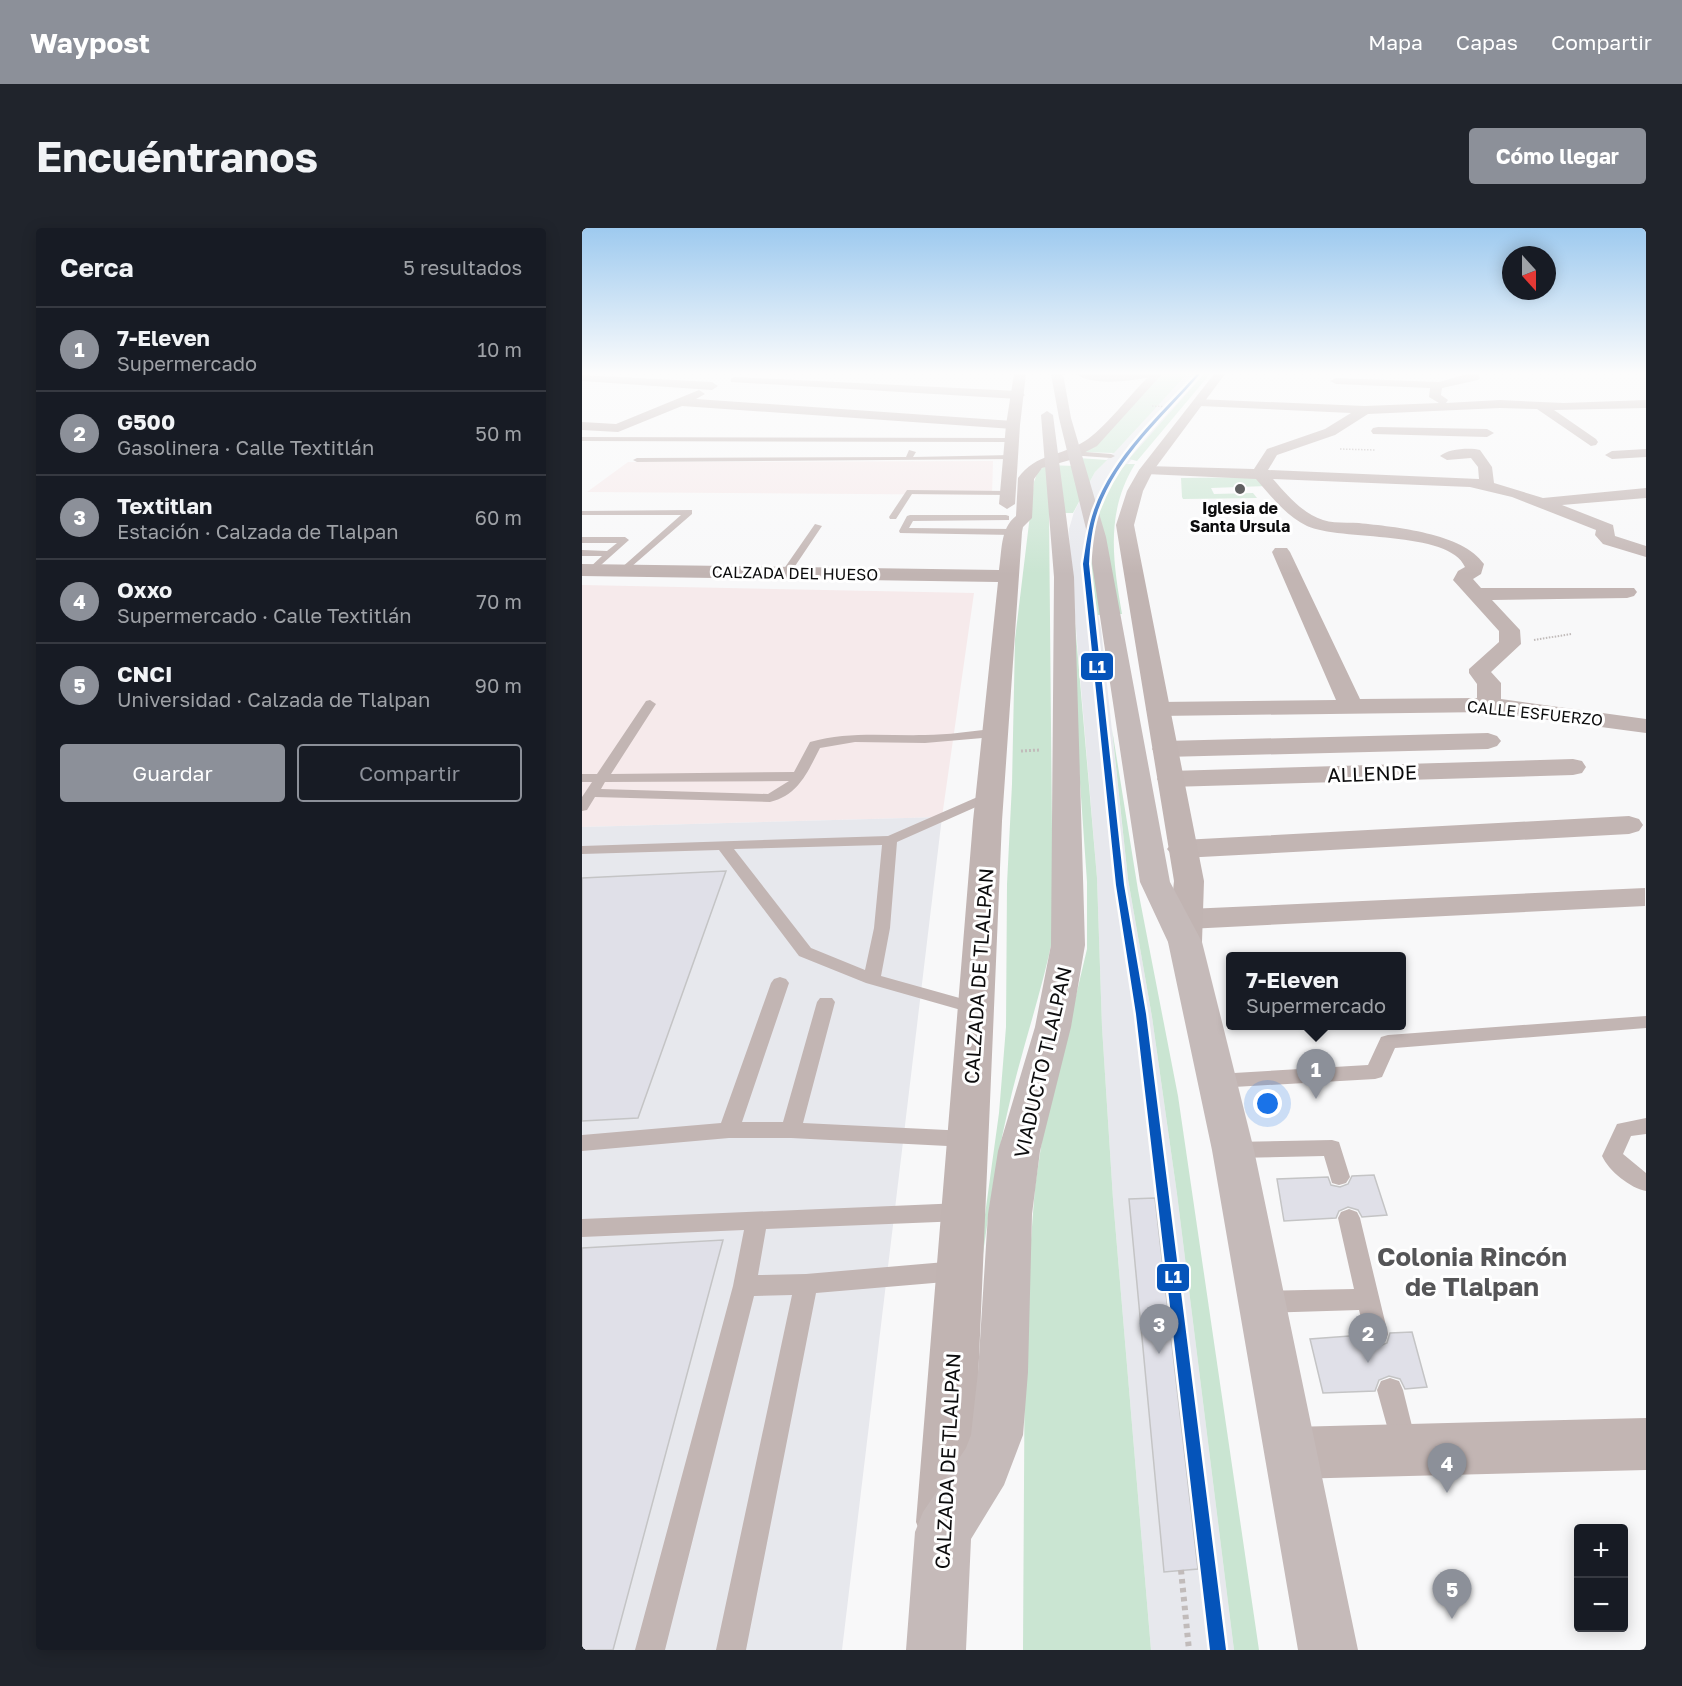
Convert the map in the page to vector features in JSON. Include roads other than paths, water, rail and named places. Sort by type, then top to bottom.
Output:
[{"type":"highway","name":"VIADUCTO TLALPAN","points":[[943,1532],[985,1466],[997,1435],[1013,1193],[1019,1151],[1053,1027],[1067,954],[1069,911],[1064,577],[1049,440]]},
{"type":"highway","points":[[1071,440],[1097,537],[1155,882],[1186,930],[1233,1150],[1264,1302],[1328,1650]]},
{"type":"highway","name":"CALZADA DE TLALPAN","points":[[936,1650],[943,1532]]},
{"type":"main road","points":[[1011,525],[1008,494],[1012,440]]},
{"type":"main road","name":"CALZADA DE TLALPAN","points":[[943,1532],[957,1271],[963,1212],[989,795],[1011,525],[1024,518],[1026,478],[1037,465],[1072,453],[1094,440]]},
{"type":"main road","points":[[1170,440],[1146,470],[1135,491],[1125,525],[1182,849],[1190,881],[1186,930]]},
{"type":"main road","name":"CALZADA DEL HUESO","points":[[587,570],[820,573],[1006,585]]},
{"type":"main road","points":[[669,590],[688,571]]},
{"type":"main road","points":[[808,592],[820,573]]},
{"type":"main road","name":"CALZADA DEL HUESO","points":[[831,592],[1006,585]]},
{"type":"main road","name":"CALZADA DEL HUESO","points":[[582,588],[738,591]]},
{"type":"street","points":[[1259,473],[1272,452],[1305,440]]},
{"type":"street","points":[[1380,440],[1390,443]]},
{"type":"street","points":[[1447,456],[1475,453],[1485,467],[1487,485]]},
{"type":"street","points":[[1612,455],[1646,453]]},
{"type":"street","points":[[1146,470],[1429,480],[1487,485],[1541,501],[1607,529],[1604,536],[1609,540],[1646,552]]},
{"type":"street","points":[[1259,473],[1303,517],[1316,523],[1381,531],[1429,541],[1469,556],[1476,564],[1474,570],[1465,574],[1463,580],[1509,630],[1510,644],[1480,669],[1480,673],[1489,683],[1489,705]]},
{"type":"street","points":[[1541,501],[1646,493]]},
{"type":"street","points":[[1576,516],[1611,515]]},
{"type":"street","points":[[1281,552],[1352,706]]},
{"type":"street","points":[[1476,594],[1627,592]]},
{"type":"street","name":"CALLE ESFUERZO","points":[[1158,709],[1489,705],[1645,725]]},
{"type":"street","points":[[1165,749],[1488,741]]},
{"type":"street","name":"ALLENDE","points":[[1170,779],[1573,767]]},
{"type":"street","points":[[1182,849],[1629,825]]},
{"type":"street","points":[[1186,930],[1645,897]]},
{"type":"street","points":[[1291,1452],[1646,1444]]},
{"type":"lane","points":[[909,459],[918,440]]},
{"type":"lane","points":[[945,459],[953,440]]},
{"type":"lane","points":[[1072,453],[1111,456]]},
{"type":"lane","points":[[637,460],[1012,459]]},
{"type":"lane","points":[[893,517],[910,492],[1008,494]]},
{"type":"lane","points":[[906,499],[977,499]]},
{"type":"lane","points":[[899,509],[976,509]]},
{"type":"lane","points":[[582,513],[689,512],[623,571]]},
{"type":"lane","points":[[910,518],[1011,525],[903,531],[910,518]]},
{"type":"lane","points":[[786,573],[818,526]]},
{"type":"lane","points":[[582,540],[625,540],[587,570]]},
{"type":"lane","points":[[582,553],[609,554]]},
{"type":"lane","points":[[582,807],[650,704]]},
{"type":"lane","points":[[593,793],[770,798],[792,787],[815,745],[825,742],[853,738],[928,739],[994,733]]},
{"type":"lane","points":[[582,778],[797,776]]},
{"type":"lane","points":[[582,850],[890,840],[989,795]]},
{"type":"lane","points":[[872,979],[882,928],[890,840]]},
{"type":"lane","points":[[724,846],[805,952],[872,979],[975,1008]]},
{"type":"lane","points":[[729,1130],[780,983]]},
{"type":"lane","points":[[791,1130],[826,1002]]},
{"type":"lane","points":[[1217,1082],[1375,1072],[1388,1042],[1646,1023]]},
{"type":"lane","points":[[1646,1126],[1624,1129],[1612,1156],[1640,1181],[1646,1182]]},
{"type":"lane","points":[[582,1143],[729,1130],[791,1130],[967,1139]]},
{"type":"lane","points":[[1233,1150],[1332,1148],[1339,1177]]},
{"type":"lane","points":[[582,1228],[963,1212]]},
{"type":"lane","points":[[1349,1218],[1376,1334]]},
{"type":"lane","points":[[650,1650],[745,1286],[756,1219]]},
{"type":"lane","points":[[745,1286],[806,1284],[957,1271]]},
{"type":"lane","points":[[731,1650],[806,1284]]},
{"type":"lane","points":[[1264,1302],[1368,1299]]},
{"type":"lane","points":[[1390,1390],[1405,1450]]},
{"type":"place","name":"Iglesia de Santa Ursula","points":[[1240,489]]},
{"type":"place","name":"7-Eleven","points":[[1316,1099]]},
{"type":"place","name":"Textitlan","points":[[1159,1354]]},
{"type":"place","name":"G500","points":[[1368,1363]]},
{"type":"place","name":"Oxxo","points":[[1447,1493]]},
{"type":"place","name":"CNCI","points":[[1452,1619]]},
{"type":"district","name":"Colonia Rincón de Tlalpan","points":[[1472,1271]]}]
